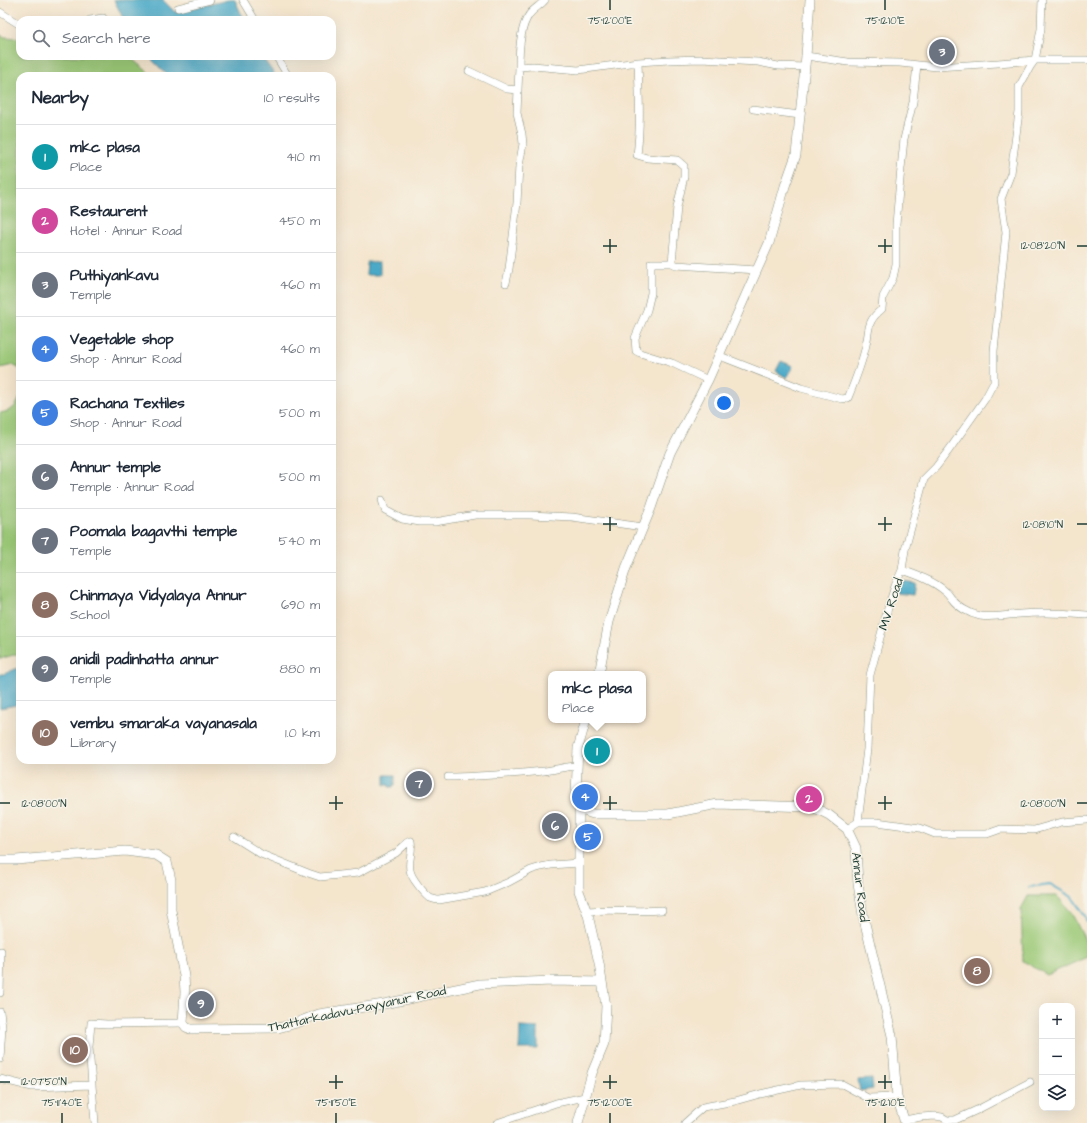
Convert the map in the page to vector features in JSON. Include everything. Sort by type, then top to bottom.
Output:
[{"type":"main road","points":[[600,671],[609,622],[626,568],[643,527],[670,453],[720,356],[769,243],[785,186],[796,155],[810,0]]},
{"type":"main road","points":[[578,1123],[592,1073],[604,1044],[606,1006],[599,962],[586,911],[579,891],[579,809],[576,793],[578,748],[585,723]]},
{"type":"main road","name":"Annur Road","points":[[579,809],[593,814],[668,814],[718,804],[809,807],[820,810],[829,815],[847,829],[856,848],[858,884],[862,915],[892,1036],[897,1097],[905,1122]]},
{"type":"main road","points":[[0,860],[125,851],[156,855],[167,862],[171,880],[171,910],[184,976],[185,992],[183,1023]]},
{"type":"main road","name":"Thattarkadavu-Payyanur Road","points":[[183,1023],[190,1029],[278,1028],[319,1014],[384,1004],[480,984],[552,981],[601,982]]},
{"type":"street","points":[[178,8],[210,0]]},
{"type":"street","points":[[243,0],[253,16]]},
{"type":"street","points":[[506,283],[517,204],[519,166],[523,144],[517,113],[520,67],[519,46],[529,15],[545,0]]},
{"type":"street","points":[[902,570],[924,479],[936,467],[949,450],[985,399],[994,382],[994,351],[1006,232],[1001,200],[1011,173],[1019,112],[1019,87],[1035,60],[1041,29],[1042,0]]},
{"type":"street","points":[[0,12],[16,22]]},
{"type":"street","points":[[806,56],[848,62],[937,67],[998,64],[1035,60],[1087,60]]},
{"type":"street","points":[[520,67],[533,66],[578,70],[638,62],[701,59],[758,62],[778,66],[805,67]]},
{"type":"street","points":[[278,60],[286,72]]},
{"type":"street","points":[[638,62],[639,141],[637,154],[647,158],[677,160],[684,166],[684,177],[677,207],[672,263]]},
{"type":"street","points":[[720,356],[801,388],[842,399],[848,398],[867,344],[868,328],[874,316],[882,309],[883,297],[893,278],[896,264],[896,224],[904,140],[913,102],[917,65]]},
{"type":"street","points":[[469,71],[507,89],[518,90]]},
{"type":"street","points":[[753,109],[800,115]]},
{"type":"street","points":[[708,380],[677,366],[636,351],[635,338],[647,310],[651,293],[651,263],[672,263],[676,265],[757,270]]},
{"type":"street","points":[[382,500],[385,510],[402,518],[420,522],[435,522],[475,515],[530,515],[572,517],[643,527]]},
{"type":"street","name":"MV Road","points":[[858,822],[867,749],[870,675],[888,608],[902,570],[918,576],[947,592],[952,600],[968,612],[980,616],[993,617],[1021,614],[1087,615]]},
{"type":"street","points":[[448,777],[545,771],[577,766]]},
{"type":"street","points":[[847,829],[858,822],[877,822],[920,828],[934,834],[987,834],[1001,829],[1034,830],[1062,822],[1087,820]]},
{"type":"street","points":[[234,837],[261,854],[308,874],[320,877],[358,873],[396,853],[411,841],[412,854],[409,863],[410,871],[428,896],[432,899],[439,900],[485,892],[509,882],[531,870],[541,867],[579,863]]},
{"type":"street","points":[[586,911],[662,910]]},
{"type":"street","points":[[0,993],[1,951]]},
{"type":"street","points":[[0,1012],[2,1036],[0,1059]]},
{"type":"street","points":[[95,1123],[89,1047],[91,1023],[183,1023]]},
{"type":"street","points":[[0,1079],[32,1087],[92,1085]]},
{"type":"street","points":[[905,1122],[921,1117],[935,1116],[947,1120],[955,1120],[1030,1082]]},
{"type":"street","points":[[685,1123],[703,1107],[801,1086],[842,1084],[868,1098],[897,1097]]},
{"type":"street","points":[[496,1123],[556,1103],[585,1097]]},
{"type":"green space","points":[[0,35],[16,38],[16,60],[133,60],[148,72],[16,72],[16,367],[13,365],[0,368]]},
{"type":"green space","points":[[16,405],[16,654],[0,659],[0,413],[13,408]]},
{"type":"green space","points":[[1028,896],[1057,896],[1071,912],[1087,944],[1087,957],[1047,975],[1023,961],[1021,909]]},
{"type":"water","points":[[114,0],[163,0],[175,12],[235,0],[242,16],[122,16]]},
{"type":"water","points":[[152,60],[264,60],[273,72],[164,72]]},
{"type":"water","points":[[367,262],[380,262],[380,275],[366,275]]},
{"type":"water","points":[[781,361],[793,366],[787,378],[776,371]]},
{"type":"water","points":[[898,580],[915,583],[913,595],[896,593]]},
{"type":"water","points":[[16,669],[16,705],[0,708],[0,674],[4,674]]},
{"type":"water","points":[[385,775],[395,775],[395,785],[393,785],[393,787],[385,785]]},
{"type":"water","points":[[520,1027],[538,1028],[538,1049],[519,1049]]},
{"type":"water","points":[[872,1079],[873,1089],[860,1091],[858,1080]]},
{"type":"waterway","points":[[1029,887],[1050,884],[1072,897],[1085,916],[1087,922]]},
{"type":"place","name":"Puthiyankavu","points":[[942,52]]},
{"type":"place","name":"mkc plasa","points":[[597,751]]},
{"type":"place","name":"Poomala bagavthi temple","points":[[419,784]]},
{"type":"place","name":"Vegetable shop","points":[[585,797]]},
{"type":"place","name":"Restaurent","points":[[809,799]]},
{"type":"place","name":"Annur temple","points":[[555,826]]},
{"type":"place","name":"Rachana Textiles","points":[[588,837]]},
{"type":"place","name":"Chinmaya Vidyalaya Annur","points":[[977,971]]},
{"type":"place","name":"anidil padinhatta annur","points":[[201,1004]]},
{"type":"place","name":"vembu smaraka vayanasala","points":[[75,1050]]}]
